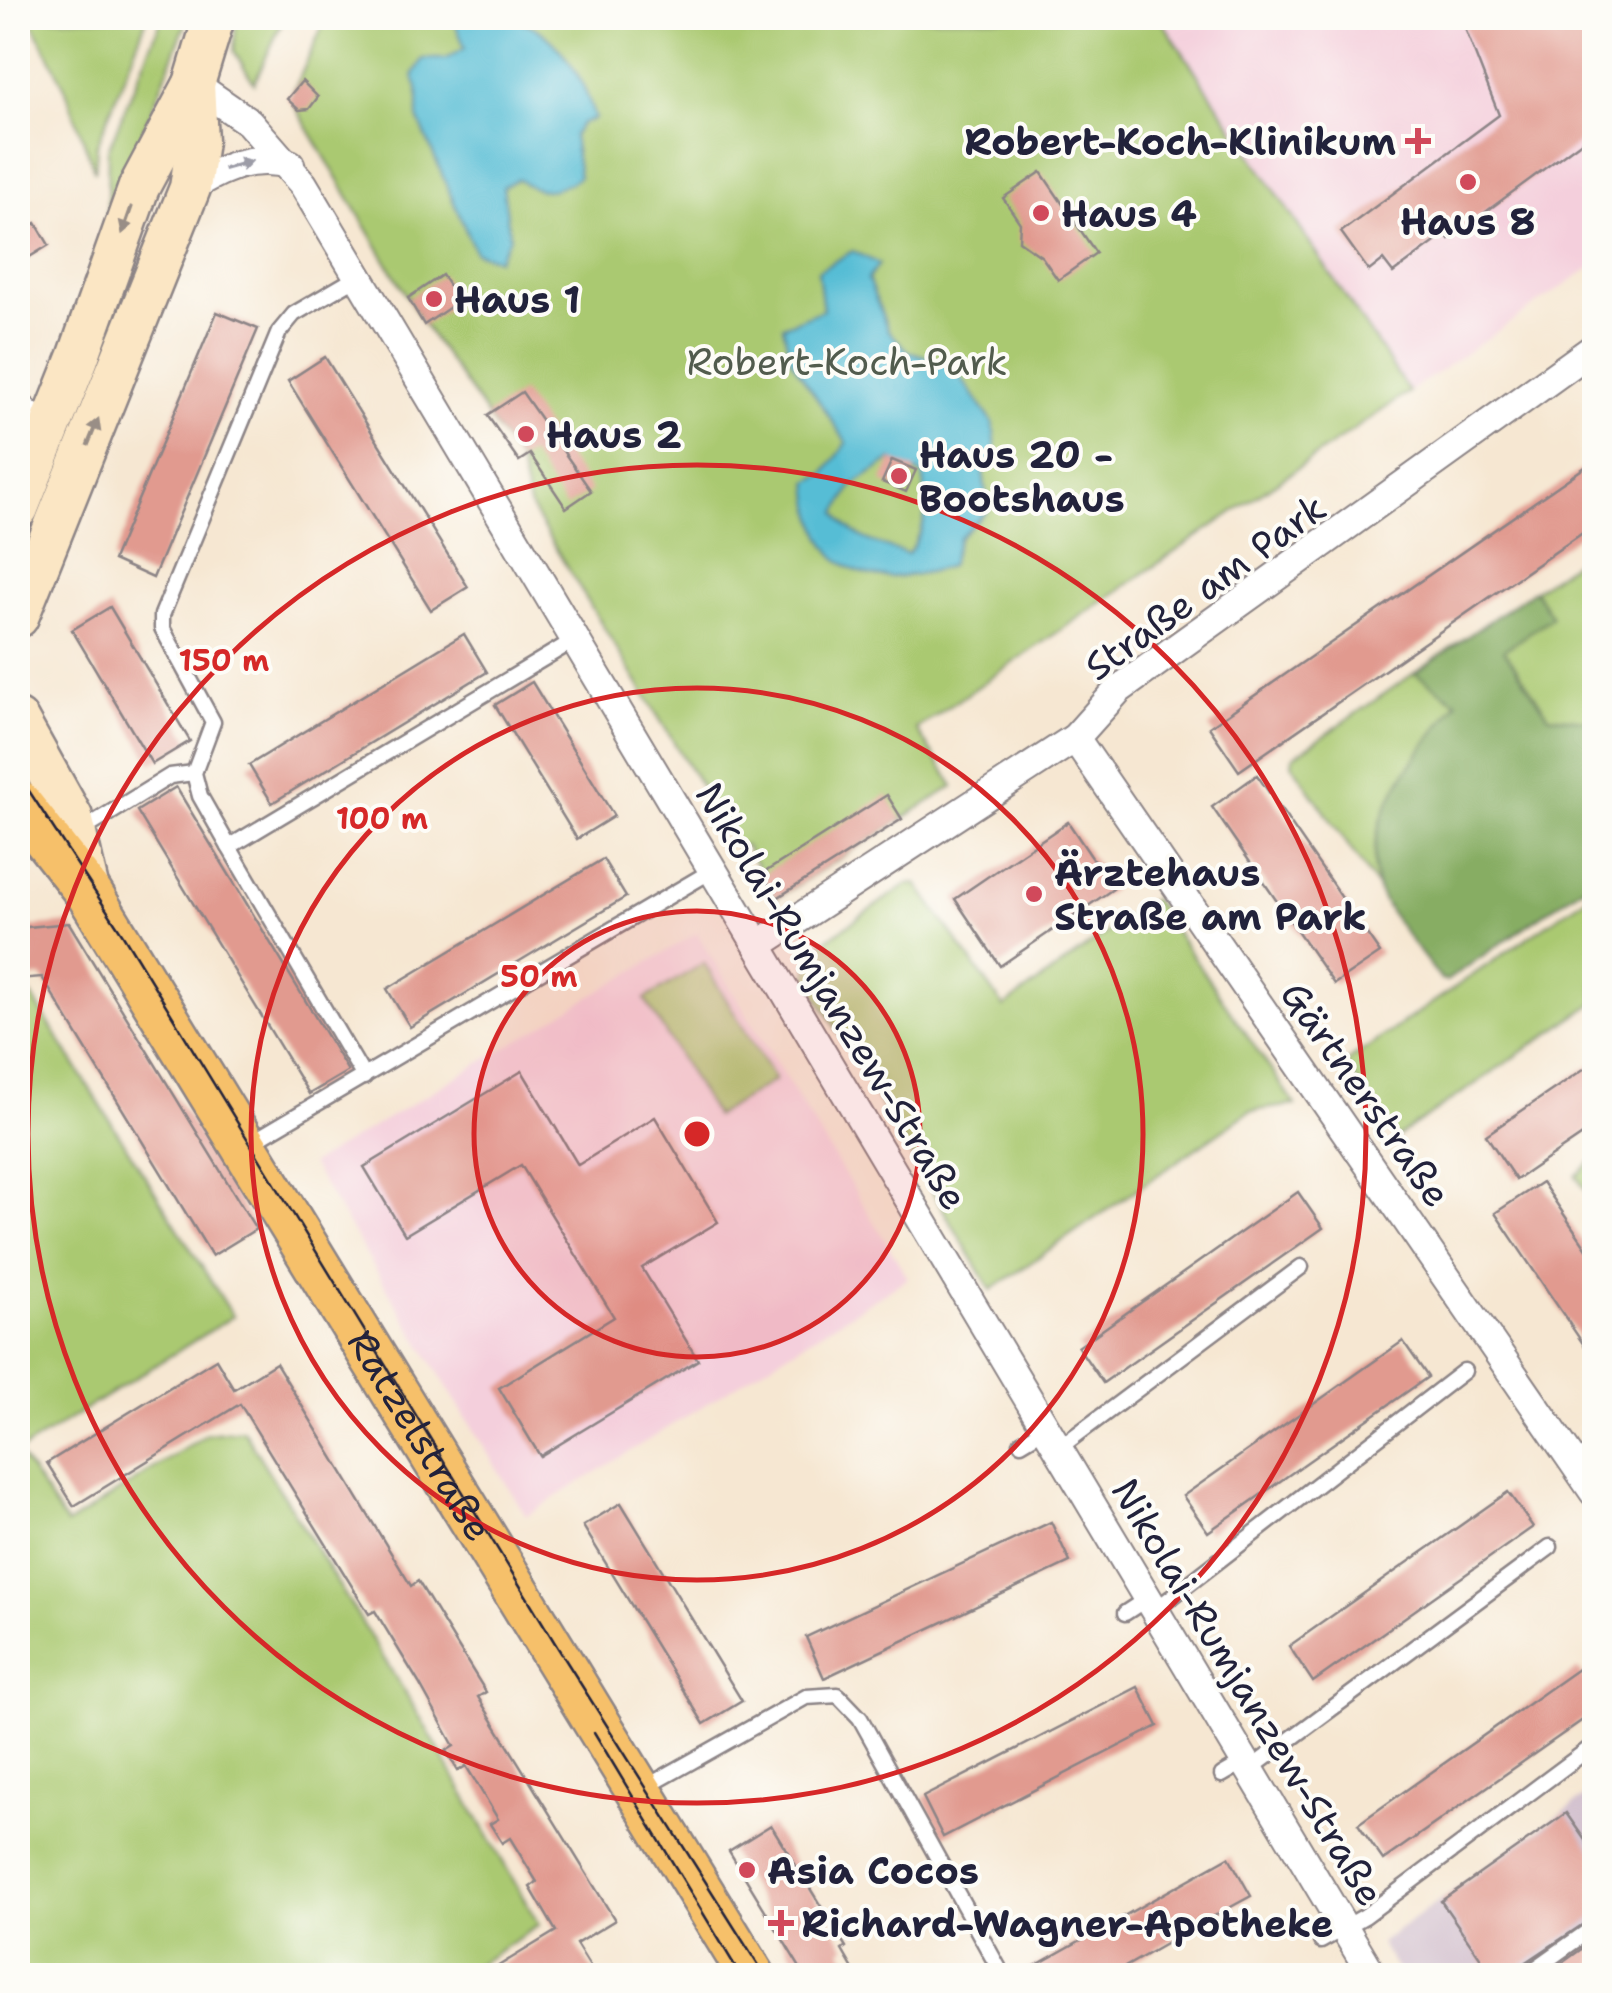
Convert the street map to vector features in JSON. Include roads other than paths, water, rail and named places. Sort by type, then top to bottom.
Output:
[{"type":"main road","points":[[18,508],[151,158],[194,84],[214,18]]},
{"type":"main road","points":[[18,617],[190,188],[197,141],[194,84]]},
{"type":"main road","name":"Ratzelstraße","points":[[18,720],[44,762],[49,840]]},
{"type":"main road","name":"Ratzelstraße","points":[[18,802],[90,895],[752,1976]]},
{"type":"street","name":"Nikolai-Rumjanzew-Straße","points":[[194,84],[249,122],[290,164],[1053,1438],[1143,1607],[1333,1935],[1373,1976]]},
{"type":"street","points":[[190,188],[232,164],[271,160],[290,164]]},
{"type":"street","name":"Straße am Park","points":[[758,945],[1075,738],[1118,690],[1594,348]]},
{"type":"street","points":[[18,406],[48,433]]},
{"type":"street","name":"Gärtnerstraße","points":[[1075,738],[1594,1492]]},
{"type":"lane","points":[[359,276],[294,314],[279,332],[162,614],[162,628],[213,722],[194,773],[200,796],[364,1077]]},
{"type":"lane","points":[[229,847],[576,639]]},
{"type":"lane","points":[[49,840],[170,776],[194,773]]},
{"type":"lane","points":[[245,1146],[713,870]]},
{"type":"lane","points":[[1021,1443],[1053,1438],[1302,1268]]},
{"type":"lane","points":[[1143,1607],[1464,1371]]},
{"type":"lane","points":[[1239,1768],[1550,1547]]},
{"type":"lane","points":[[638,1792],[806,1697],[838,1695],[860,1718],[1003,1976]]},
{"type":"lane","points":[[1333,1935],[1594,1745]]},
{"type":"lane","points":[[1526,1976],[1594,1927]]},
{"type":"water","points":[[453,18],[508,18],[540,31],[575,71],[595,119],[581,124],[573,136],[579,177],[548,190],[533,188],[517,179],[503,187],[510,236],[498,259],[475,252],[418,118],[418,88],[413,76],[423,59],[446,59],[465,48]]},
{"type":"water","points":[[853,251],[879,264],[868,279],[888,330],[908,351],[952,365],[993,423],[997,458],[983,471],[988,510],[959,538],[950,566],[921,574],[871,575],[851,569],[822,538],[813,513],[809,482],[825,473],[847,443],[790,358],[783,326],[823,310],[818,271]],"holes":[[[891,460],[923,475],[925,516],[908,554],[858,535],[837,513],[852,486]]]},
{"type":"tram line","points":[[18,774],[123,935],[558,1648],[765,1976]]},
{"type":"tram line","points":[[594,1732],[741,1976]]},
{"type":"place","name":"Robert-Koch-Klinikum","points":[[1418,141]]},
{"type":"place","name":"Haus 8","points":[[1468,182]]},
{"type":"place","name":"Haus 4","points":[[1041,213]]},
{"type":"place","name":"Haus 1","points":[[434,299]]},
{"type":"place","name":"Haus 2","points":[[526,434]]},
{"type":"place","name":"Haus 20 - Bootshaus","points":[[899,476]]},
{"type":"place","name":"Ärztehaus Straße am Park","points":[[1034,894]]},
{"type":"place","name":"Asia Cocos","points":[[747,1870]]},
{"type":"place","name":"Richard-Wagner-Apotheke","points":[[781,1923]]},
{"type":"park label","name":"Robert-Koch-Park","points":[[847,361]]}]
